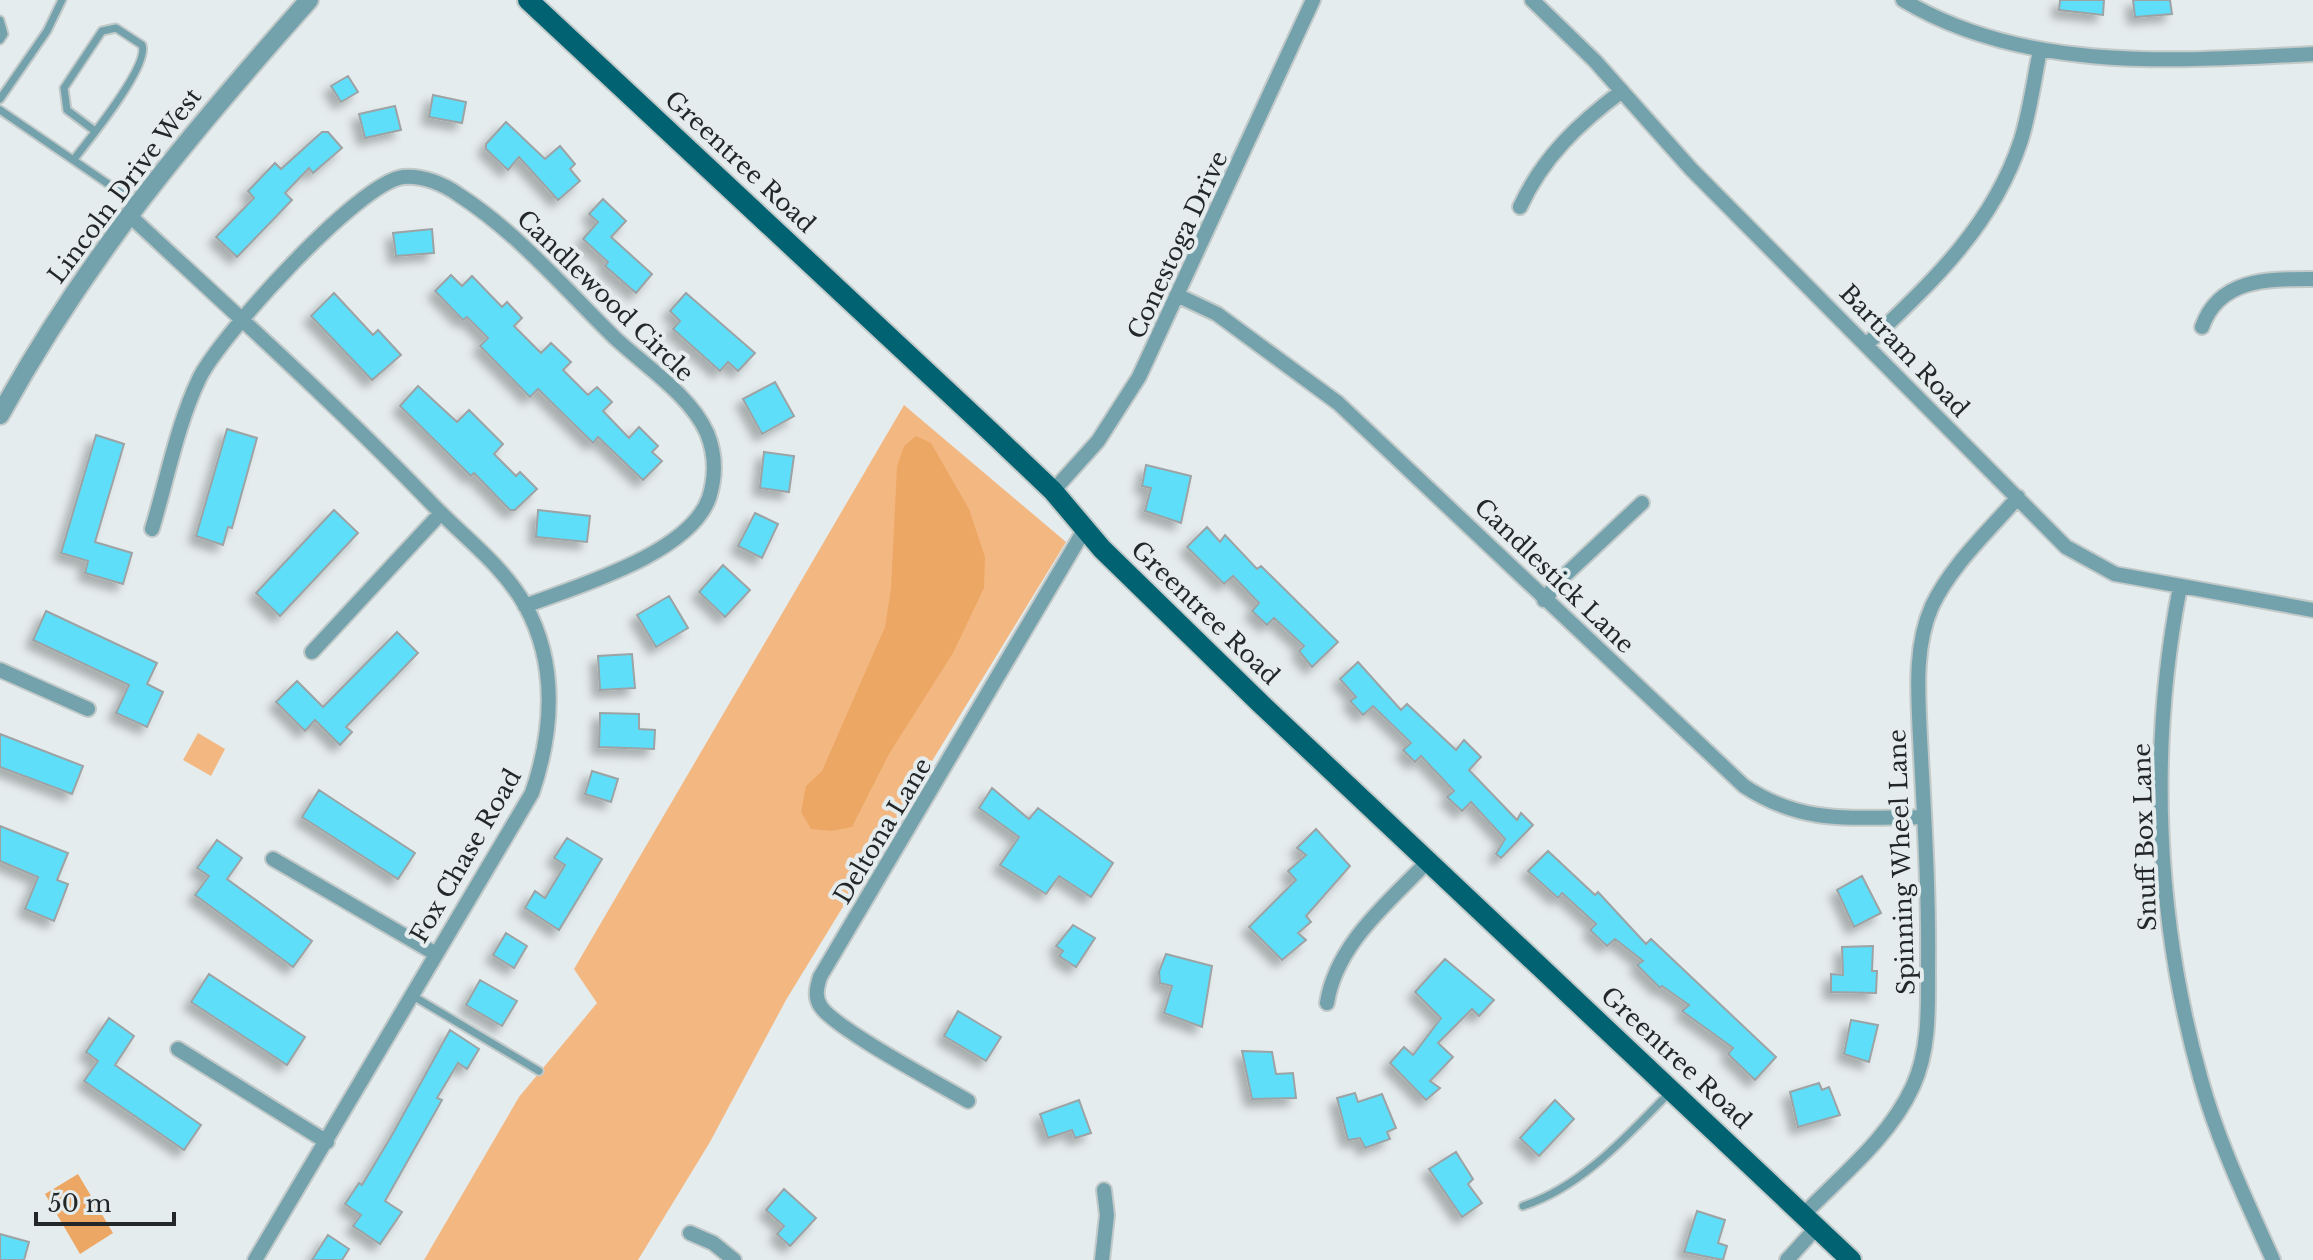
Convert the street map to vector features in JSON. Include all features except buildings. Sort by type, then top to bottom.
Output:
[{"type":"main road","name":"Greentree Road","points":[[528,0],[1053,491],[1102,549],[1851,1260]]},
{"type":"street","name":"Lincoln Drive West","points":[[0,415],[47,333],[132,208],[309,0]]},
{"type":"street","name":"Conestoga Drive","points":[[1053,491],[1074,471],[1125,402],[1179,296],[1313,0]]},
{"type":"street","name":"Bartram Road","points":[[1532,0],[1622,91],[1691,169],[2066,547],[2115,574],[2313,610]]},
{"type":"street","points":[[1903,0],[1983,34],[2040,50],[2115,59],[2172,60],[2313,54]]},
{"type":"street","points":[[1867,344],[1944,269],[1989,210],[2021,140],[2040,50]]},
{"type":"street","points":[[1520,207],[1535,178],[1560,144],[1622,91]]},
{"type":"street","name":"Candlewood Circle","points":[[152,529],[194,391],[214,354],[242,320],[358,201],[390,180],[424,179],[460,195],[496,223],[680,399],[706,431],[715,468],[707,503],[683,532],[647,555],[525,606]]},
{"type":"street","name":"Fox Chase Road","points":[[132,208],[509,581],[525,606],[544,652],[549,680],[550,708],[541,766],[518,819],[255,1260]]},
{"type":"street","points":[[2202,327],[2213,304],[2237,286],[2273,280],[2313,279]]},
{"type":"street","name":"Candlestick Lane","points":[[1179,296],[1217,314],[1338,403],[1744,786],[1765,800],[1810,815],[1923,817]]},
{"type":"street","name":"Spinning Wheel Lane","points":[[1787,1260],[1810,1221],[1889,1126],[1915,1083],[1924,1044],[1928,1002],[1929,909],[1919,689],[1924,628],[1943,587],[2018,497]]},
{"type":"street","points":[[1544,600],[1561,579],[1642,503]]},
{"type":"street","points":[[312,652],[441,513]]},
{"type":"street","name":"Deltona Lane","points":[[968,1101],[840,1024],[819,1005],[816,991],[820,977],[1086,527]]},
{"type":"street","name":"Snuff Box Lane","points":[[2180,587],[2167,661],[2161,753],[2164,883],[2171,942],[2180,999],[2201,1082],[2273,1260]]},
{"type":"street","points":[[0,670],[88,709]]},
{"type":"street","points":[[273,859],[436,954]]},
{"type":"street","points":[[1327,1003],[1333,977],[1347,950],[1428,861]]},
{"type":"street","points":[[178,1049],[327,1142]]},
{"type":"street","points":[[1102,1260],[1107,1215],[1104,1190]]},
{"type":"street","points":[[690,1233],[713,1243],[734,1260]]},
{"type":"lane","points":[[0,99],[47,31],[62,0]]},
{"type":"lane","points":[[0,20],[4,34],[0,40]]},
{"type":"lane","points":[[74,159],[95,131],[145,52],[142,45],[116,28],[102,31],[64,88],[67,110],[95,131]]},
{"type":"lane","points":[[0,110],[74,159],[132,208]]},
{"type":"lane","points":[[413,996],[539,1071]]},
{"type":"lane","points":[[1523,1206],[1546,1199],[1577,1178],[1672,1090]]},
{"type":"shaded area","points":[[904,405],[1066,542],[786,1000],[710,1142],[638,1260],[424,1260],[519,1097],[597,1003],[574,969]]},
{"type":"shaded area","points":[[916,436],[931,443],[969,509],[985,557],[984,588],[953,653],[889,754],[852,827],[832,831],[811,829],[801,812],[806,786],[822,771],[885,627],[891,588],[897,466],[904,446]]},
{"type":"shaded area","points":[[198,733],[225,749],[211,776],[183,760]]},
{"type":"shaded area","points":[[78,1174],[113,1233],[80,1254],[45,1194]]}]
